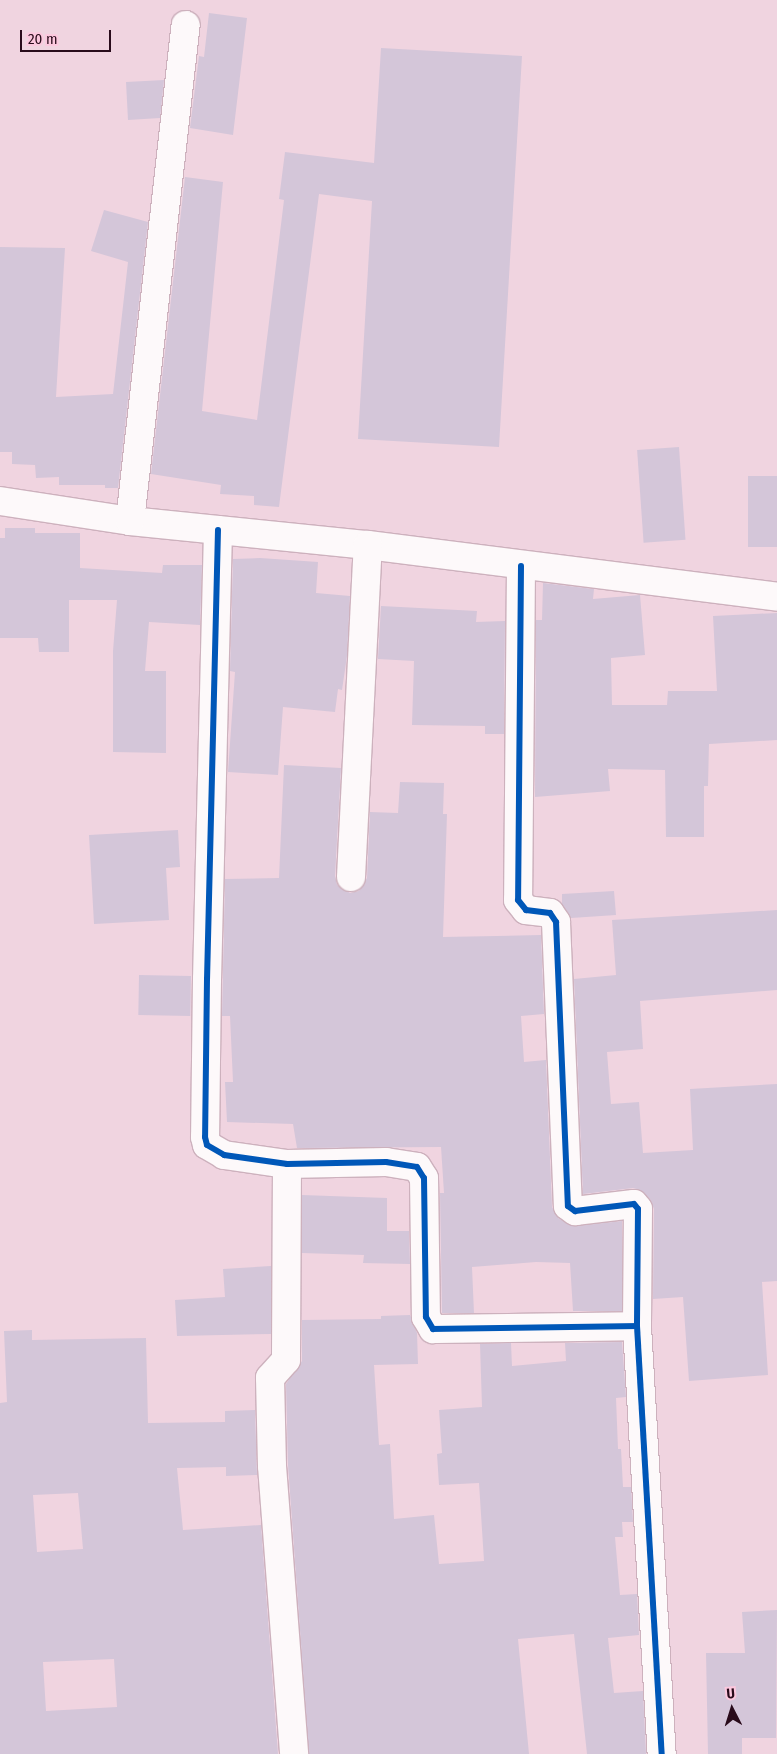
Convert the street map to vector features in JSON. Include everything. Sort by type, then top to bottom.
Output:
[{"type":"street","points":[[130,521],[186,25]]},
{"type":"street","points":[[0,501],[130,521],[368,545],[521,566],[777,597]]},
{"type":"street","points":[[218,530],[205,1137],[211,1150],[217,1153],[287,1164],[386,1162],[417,1167],[424,1178],[426,1318],[433,1329],[637,1326]]},
{"type":"street","points":[[351,877],[368,545]]},
{"type":"street","points":[[521,566],[518,900],[526,910],[550,913],[556,922],[568,1206],[574,1211],[634,1204],[638,1209],[637,1326],[662,1754]]},
{"type":"street","points":[[287,1164],[286,1360],[270,1378],[272,1466],[294,1754]]},
{"type":"building","points":[[209,13],[247,18],[233,135],[190,128],[199,56],[204,57]]},
{"type":"building","points":[[381,48],[522,56],[499,447],[358,439],[372,201],[319,194],[279,507],[254,505],[254,496],[220,494],[221,485],[151,474],[185,177],[223,182],[202,411],[257,420],[284,200],[279,199],[285,152],[374,163]]},
{"type":"building","points":[[164,80],[160,118],[128,120],[126,82]]},
{"type":"building","points":[[104,210],[148,222],[118,488],[105,488],[105,485],[59,485],[59,477],[36,478],[35,465],[12,464],[12,452],[0,452],[0,247],[65,248],[56,397],[113,394],[128,262],[91,251]]},
{"type":"building","points":[[679,447],[685,540],[644,543],[637,450]]},
{"type":"building","points":[[748,476],[777,476],[777,547],[748,547]]},
{"type":"building","points":[[5,528],[35,528],[35,533],[80,533],[80,568],[162,573],[163,565],[202,565],[200,625],[149,622],[145,671],[166,671],[166,753],[113,752],[113,651],[117,600],[69,600],[69,652],[39,652],[38,638],[0,638],[0,538],[5,538]]},
{"type":"building","points":[[260,558],[318,562],[316,593],[350,596],[347,656],[342,690],[338,689],[335,712],[283,707],[278,775],[228,772],[235,672],[230,671],[233,559]]},
{"type":"building","points":[[543,583],[594,589],[593,599],[640,595],[645,655],[611,658],[612,705],[667,705],[668,691],[717,691],[713,616],[777,613],[777,740],[709,744],[708,786],[704,786],[704,837],[666,837],[665,770],[608,769],[610,791],[535,797],[536,620],[542,620]]},
{"type":"building","points":[[381,606],[477,611],[476,622],[505,621],[504,734],[485,734],[485,726],[412,725],[414,661],[378,659]]},
{"type":"building","points":[[284,765],[341,768],[335,876],[337,885],[350,893],[359,891],[367,878],[370,812],[398,813],[400,782],[444,783],[443,814],[447,814],[443,937],[541,935],[544,1014],[521,1016],[524,1062],[546,1060],[552,1207],[559,1219],[576,1226],[622,1221],[622,1311],[573,1311],[570,1263],[536,1262],[472,1267],[474,1313],[442,1313],[440,1193],[444,1193],[441,1147],[297,1148],[293,1124],[227,1122],[225,1082],[233,1082],[230,1016],[222,1016],[225,879],[279,878]]},
{"type":"building","points":[[178,830],[180,867],[166,868],[169,920],[94,924],[89,835]]},
{"type":"building","points":[[614,891],[616,915],[571,918],[562,904],[562,894]]},
{"type":"building","points":[[777,910],[777,990],[640,1001],[643,1049],[607,1052],[611,1104],[639,1102],[643,1153],[693,1150],[690,1089],[777,1084],[777,1281],[762,1282],[768,1375],[689,1381],[683,1297],[653,1299],[654,1209],[650,1199],[640,1190],[633,1188],[583,1194],[574,979],[616,975],[612,920]]},
{"type":"building","points":[[139,975],[191,976],[190,1016],[138,1015]]},
{"type":"building","points":[[302,1195],[387,1198],[387,1231],[409,1231],[410,1264],[363,1263],[364,1255],[302,1253]]},
{"type":"building","points":[[271,1266],[271,1334],[177,1336],[175,1300],[225,1297],[223,1269]]},
{"type":"building","points":[[410,1315],[417,1333],[418,1364],[374,1365],[379,1445],[390,1444],[394,1519],[434,1515],[439,1564],[484,1561],[479,1483],[439,1485],[437,1454],[442,1453],[439,1410],[482,1407],[480,1344],[511,1343],[512,1366],[566,1361],[565,1343],[622,1342],[626,1397],[616,1398],[618,1449],[621,1449],[623,1487],[631,1487],[633,1522],[622,1522],[623,1537],[615,1537],[620,1595],[637,1594],[639,1635],[608,1638],[614,1693],[643,1691],[646,1754],[587,1754],[574,1634],[518,1639],[529,1754],[309,1754],[288,1465],[286,1384],[302,1361],[302,1320],[381,1319],[381,1316]]},
{"type":"building","points":[[32,1330],[32,1340],[146,1338],[148,1423],[225,1422],[225,1411],[255,1410],[257,1475],[226,1476],[226,1467],[177,1468],[183,1530],[261,1525],[278,1754],[0,1754],[0,1403],[7,1402],[4,1331]],"holes":[[[78,1493],[83,1549],[37,1552],[33,1495]],[[114,1659],[117,1707],[46,1711],[43,1662]]]},
{"type":"building","points":[[777,1610],[776,1738],[742,1738],[742,1754],[708,1754],[706,1653],[745,1653],[742,1612]]},
{"type":"cycle path","points":[[218,530],[207,979],[205,1137],[207,1145],[224,1155],[287,1164],[386,1162],[417,1167],[424,1178],[426,1317],[433,1329],[637,1326]]},
{"type":"cycle path","points":[[521,566],[518,900],[526,910],[550,913],[556,922],[568,1206],[575,1211],[634,1204],[638,1209],[637,1326],[662,1754]]}]
